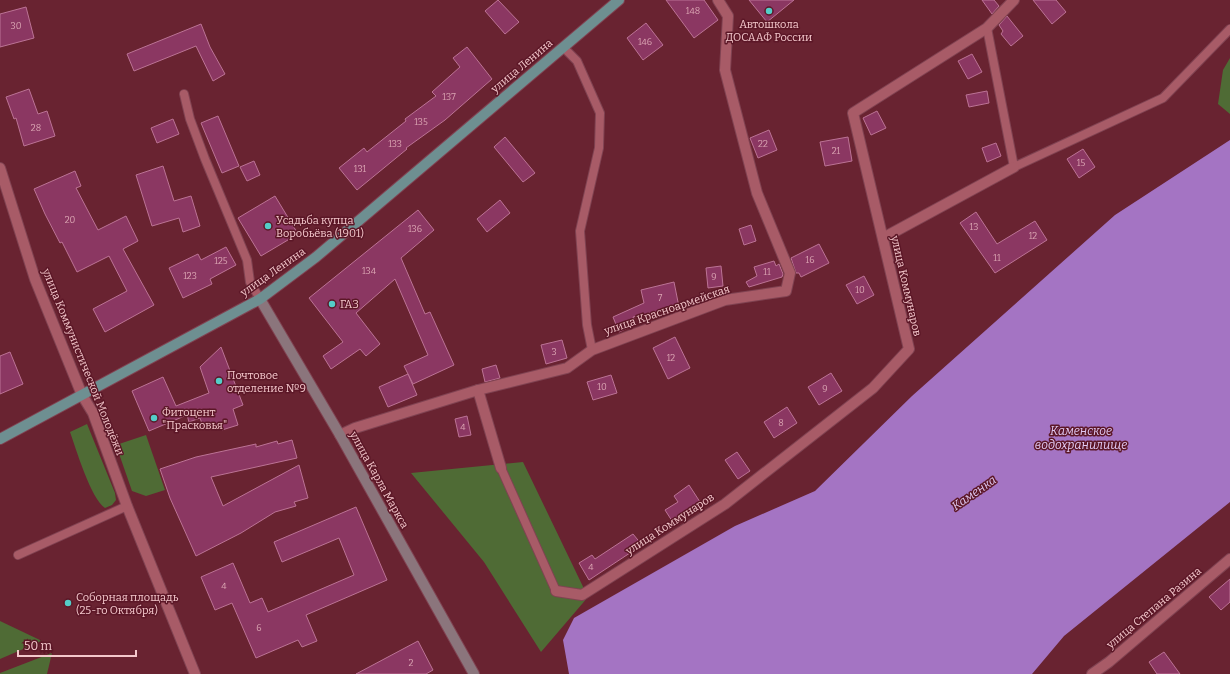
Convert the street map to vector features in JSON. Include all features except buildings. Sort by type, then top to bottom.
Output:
[{"type":"main road","name":"улица Ленина","points":[[0,439],[260,299],[316,257],[619,0]]},
{"type":"main road","name":"улица Карла Маркса","points":[[260,299],[340,435],[474,674]]},
{"type":"street","name":"улица Красноармейская","points":[[340,435],[355,428],[478,390],[567,368],[592,350],[725,300],[786,291],[790,273],[757,193],[725,70],[728,16],[718,0]]},
{"type":"street","name":"улица Коммунаров","points":[[556,591],[582,595],[718,508],[879,382],[909,349],[853,113],[987,28],[1014,0]]},
{"type":"street","points":[[883,238],[1014,167]]},
{"type":"street","name":"улица Коммунистической Молодёжи","points":[[0,168],[34,279],[82,395],[93,413],[127,506],[195,674]]},
{"type":"street","points":[[478,390],[501,468]]},
{"type":"street","name":"улица Степана Разина","points":[[1092,674],[1109,662],[1230,559]]},
{"type":"lane","points":[[987,28],[1014,167],[1163,98],[1230,29]]},
{"type":"lane","points":[[563,47],[577,61],[600,113],[599,148],[580,231],[587,325],[592,350]]},
{"type":"lane","points":[[184,94],[190,119],[205,159],[247,260],[250,282],[260,299]]},
{"type":"lane","points":[[501,468],[556,591]]},
{"type":"lane","points":[[18,555],[127,506]]},
{"type":"green space","points":[[1230,58],[1230,114],[1218,104],[1223,70]]},
{"type":"green space","points":[[87,424],[115,493],[116,500],[112,505],[105,508],[94,495],[70,432]]},
{"type":"green space","points":[[146,435],[165,490],[146,496],[132,491],[116,445]]},
{"type":"green space","points":[[523,462],[588,597],[541,652],[484,562],[411,473]]},
{"type":"green space","points":[[0,621],[42,641],[0,659]]},
{"type":"green space","points":[[52,653],[47,674],[0,674],[0,673]]},
{"type":"water","name":"Каменское водохранилище","points":[[1230,140],[1230,502],[1064,636],[1032,674],[569,674],[563,640],[574,618],[735,526],[815,491],[912,396],[1115,215]]},
{"type":"place","name":"Автошкола ДОСААФ России","points":[[769,11]]},
{"type":"place","name":"Усадьба купца Воробьёва (1901)","points":[[268,226]]},
{"type":"place","name":"ГАЗ","points":[[332,304]]},
{"type":"place","name":"Почтовое отделение №9","points":[[219,381]]},
{"type":"place","name":"Фитоцент \"Прасковья\"","points":[[154,418]]},
{"type":"place","name":"Соборная площадь (25-го Октября)","points":[[68,603]]},
{"type":"water label","name":"Каменка","points":[[974,493]]}]
